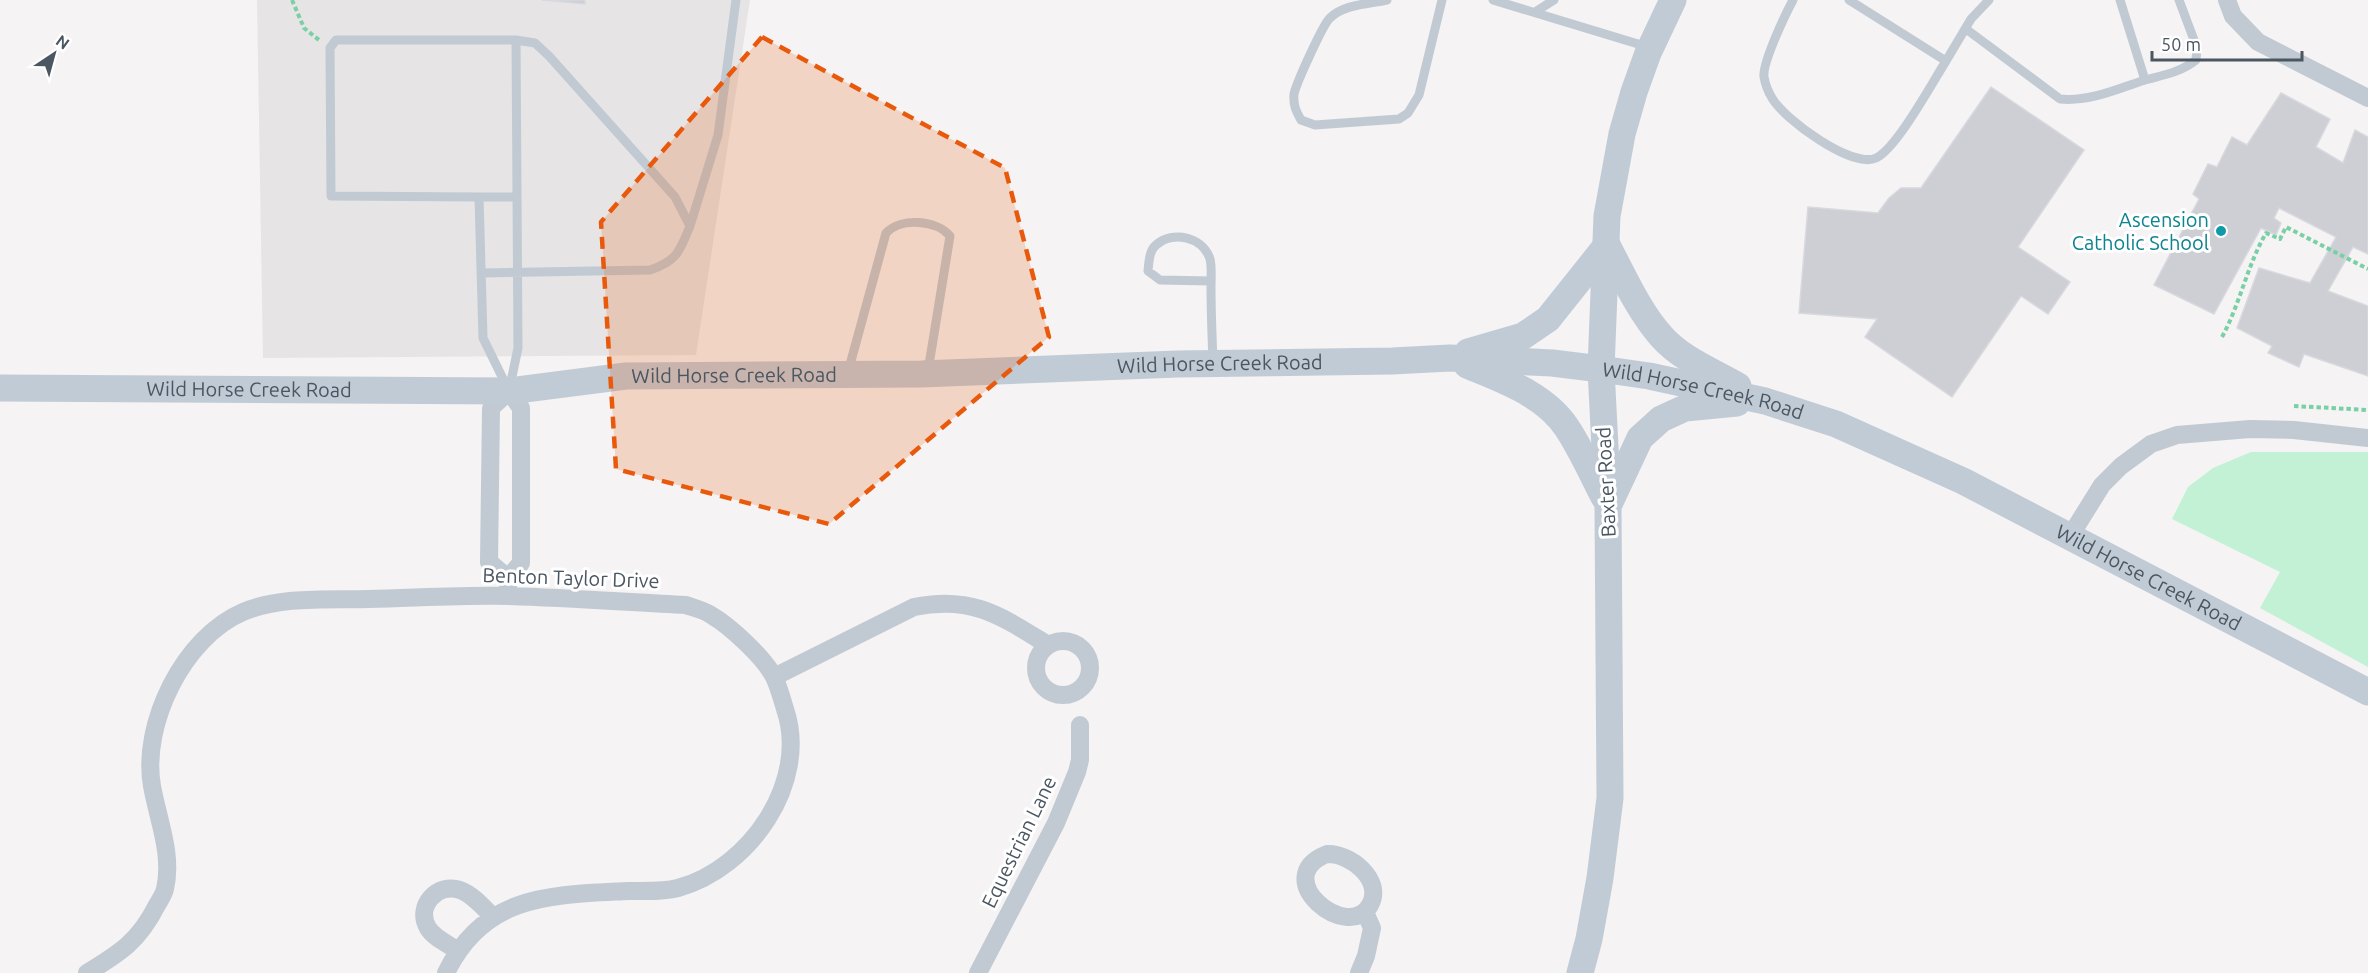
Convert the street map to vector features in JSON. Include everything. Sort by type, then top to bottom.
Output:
[{"type":"main road","name":"Baxter Road","points":[[1580,973],[1589,939],[1600,878],[1610,798],[1608,506],[1601,369],[1607,216],[1622,134],[1651,47],[1673,0]]},
{"type":"main road","points":[[1450,358],[1523,336],[1548,319],[1607,245],[1643,312],[1661,337],[1686,357],[1765,401]]},
{"type":"main road","points":[[1450,358],[1522,389],[1548,407],[1566,426],[1608,506]]},
{"type":"main road","name":"Wild Horse Creek Road","points":[[0,388],[509,391],[626,376],[928,374],[1450,358],[1552,363],[1601,369],[1649,376],[1765,401],[1836,424],[1963,481],[2368,692]]},
{"type":"main road","points":[[1608,506],[1640,438],[1661,419],[1685,408],[1765,401]]},
{"type":"street","points":[[2227,0],[2233,16],[2258,42],[2368,98]]},
{"type":"street","points":[[509,391],[521,408],[521,563],[508,587],[489,562],[491,408],[509,391]]},
{"type":"street","points":[[2069,538],[2102,485],[2121,466],[2151,444],[2176,435],[2250,429],[2294,430],[2368,438]]},
{"type":"street","name":"Benton Taylor Drive","points":[[87,973],[132,943],[152,916],[165,890],[166,858],[163,825],[152,784],[152,745],[160,708],[176,676],[192,653],[216,627],[243,612],[274,604],[508,587],[686,605],[712,615],[752,647],[774,677],[787,714],[790,733],[787,779],[778,804],[766,824],[738,853],[701,880],[676,889],[565,895],[515,906],[493,917],[475,930],[457,950],[446,973]]},
{"type":"street","points":[[774,677],[914,607],[936,602],[979,607],[1001,615],[1048,645]]},
{"type":"street","points":[[1056,641],[1073,642],[1086,653],[1090,661],[1089,679],[1074,694],[1053,693],[1040,682],[1036,675],[1037,658],[1048,645],[1056,641]]},
{"type":"street","name":"Equestrian Lane","points":[[978,973],[1056,823],[1077,772],[1080,760],[1080,720],[1074,694]]},
{"type":"street","points":[[457,950],[433,934],[427,927],[424,909],[434,893],[451,888],[460,890],[493,917]]},
{"type":"street","points":[[1359,973],[1366,956],[1372,928],[1365,912]]},
{"type":"lane","points":[[481,273],[651,270],[666,264],[680,252],[718,135],[735,0]]},
{"type":"lane","points":[[1387,0],[1345,8],[1329,19],[1299,79],[1294,95],[1294,107],[1301,120],[1315,124],[1389,120],[1399,119],[1408,113],[1419,96],[1442,0]]},
{"type":"lane","points":[[1493,0],[1651,47]]},
{"type":"lane","points":[[1535,12],[1554,0]]},
{"type":"lane","points":[[1793,0],[1781,21],[1763,75],[1773,100],[1801,129],[1844,153],[1862,160],[1876,158],[1898,136],[1971,19],[1989,0]]},
{"type":"lane","points":[[1849,0],[1946,61]]},
{"type":"lane","points":[[2120,0],[2145,81]]},
{"type":"lane","points":[[1966,28],[2060,99],[2076,100],[2184,70],[2196,60],[2197,48],[2179,0]]},
{"type":"lane","points":[[515,196],[331,196],[330,48],[336,40],[516,40],[535,44],[549,56],[675,197],[690,226]]},
{"type":"lane","points":[[509,391],[518,348],[515,196],[516,40]]},
{"type":"lane","points":[[479,196],[483,338],[509,391]]},
{"type":"lane","points":[[847,375],[886,233],[895,226],[925,223],[945,230],[950,236],[928,374]]},
{"type":"lane","points":[[1210,281],[1160,280],[1148,270],[1149,258],[1155,245],[1181,236],[1192,239],[1202,246],[1210,259],[1213,364]]},
{"type":"path","points":[[292,0],[304,28],[330,48]]},
{"type":"path","points":[[2222,337],[2229,324],[2253,256],[2266,233],[2280,239],[2286,227],[2368,269]]},
{"type":"path","points":[[2294,406],[2368,410]]},
{"type":"highlighted area","points":[[762,37],[1005,168],[1049,337],[829,524],[616,469],[601,222]]},
{"type":"shaded area","points":[[257,0],[750,0],[696,355],[263,358]]},
{"type":"green space","points":[[2251,452],[2368,452],[2368,667],[2260,608],[2280,572],[2172,519],[2188,487],[2213,468]]},
{"type":"building","points":[[542,0],[585,0],[585,4]]},
{"type":"building","points":[[1991,87],[2084,150],[2018,247],[2070,282],[2048,314],[2021,296],[1952,397],[1865,337],[1877,319],[1799,313],[1808,207],[1878,213],[1889,198],[1901,188],[1921,188]]},
{"type":"building","name":"Ascension Catholic School","points":[[2281,93],[2330,119],[2316,147],[2343,163],[2355,130],[2368,137],[2368,254],[2353,247],[2328,291],[2368,306],[2368,376],[2304,354],[2299,367],[2268,353],[2272,346],[2237,328],[2259,268],[2310,283],[2336,237],[2279,208],[2274,218],[2281,223],[2276,235],[2261,228],[2214,314],[2154,285],[2199,199],[2193,194],[2208,164],[2217,167],[2232,137],[2247,145]]},
{"type":"place","name":"Ascension Catholic School","points":[[2221,231]]}]
